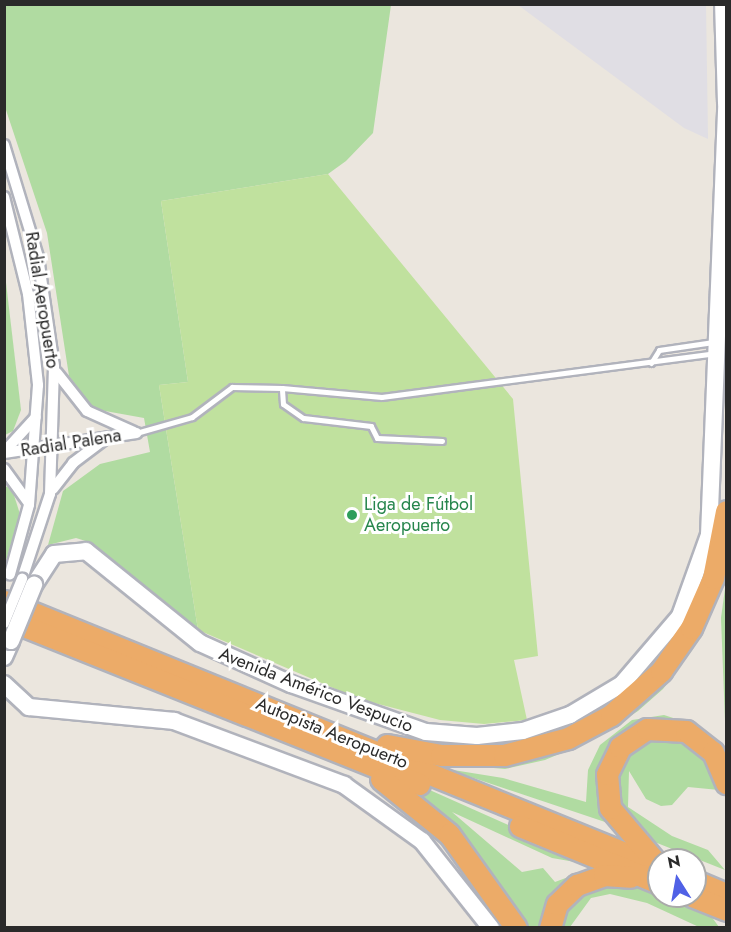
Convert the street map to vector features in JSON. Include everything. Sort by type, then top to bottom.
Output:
[{"type":"highway","points":[[341,745],[441,755],[488,756],[553,744],[597,724],[650,684],[682,644],[710,586],[726,511]]},
{"type":"highway","name":"Autopista Aeropuerto","points":[[4,601],[647,878]]},
{"type":"highway","name":"Autopista Aeropuerto","points":[[4,618],[647,861]]},
{"type":"highway","points":[[647,852],[610,808],[607,774],[620,747],[647,729],[686,731],[713,752],[726,783]]},
{"type":"highway","points":[[341,745],[439,823],[516,927]]},
{"type":"highway","points":[[550,927],[561,898],[589,879],[611,875],[647,881]]},
{"type":"street","name":"Avenida Américo Vespucio","points":[[4,657],[28,582],[54,554],[80,549],[200,643],[341,704],[435,734],[498,735],[540,726],[583,709],[622,684],[660,645],[688,601],[712,517],[715,347],[726,103],[723,4]]},
{"type":"street","name":"Radial Aeropuerto","points":[[4,145],[38,257],[54,367],[56,445],[50,494],[28,582],[4,623]]},
{"type":"street","name":"Radial Aeropuerto","points":[[4,196],[30,311],[38,414],[29,505],[10,574]]},
{"type":"street","name":"Radial Palena","points":[[54,367],[65,388],[87,411],[136,433]]},
{"type":"street","points":[[4,452],[38,414]]},
{"type":"street","name":"Radial Palena","points":[[4,452],[136,433]]},
{"type":"street","name":"Radial Aeropuerto","points":[[50,494],[65,471],[106,438]]},
{"type":"street","name":"Radial Palena","points":[[4,469],[29,505]]},
{"type":"street","points":[[4,684],[29,707],[174,721],[328,777],[414,834],[491,927]]},
{"type":"lane","points":[[651,363],[659,350],[715,347]]},
{"type":"lane","points":[[136,433],[192,417],[232,387],[282,388],[382,397],[651,363],[715,347]]},
{"type":"lane","points":[[282,388],[284,404],[303,418],[371,426],[377,438],[442,441]]},
{"type":"shaded area","points":[[518,5],[706,5],[708,139],[684,128]]},
{"type":"green space","points":[[4,5],[391,5],[373,133],[346,161],[328,174],[161,201],[188,382],[159,385],[198,630],[92,543],[76,538],[48,545],[63,491],[100,464],[150,452],[144,418],[94,409],[69,376],[47,233],[5,107]]},
{"type":"green space","name":"Liga de Fútbol Aeropuerto","points":[[328,174],[513,399],[538,656],[514,660],[527,720],[484,724],[440,720],[359,699],[198,630],[159,385],[188,382],[161,201]]},
{"type":"green space","points":[[5,274],[21,410],[13,431],[5,435]]},
{"type":"green space","points":[[5,486],[12,489],[20,514],[5,564]]},
{"type":"green space","points":[[726,581],[726,747],[721,618]]},
{"type":"green space","points":[[718,587],[693,649],[663,689],[638,711],[592,740],[545,760],[505,769],[459,765],[611,721]]},
{"type":"green space","points":[[664,715],[701,727],[723,750],[694,729],[617,745],[614,825],[447,769],[503,778],[586,802],[588,770],[600,745],[632,720]]},
{"type":"green space","points":[[662,733],[702,748],[719,790],[688,787],[672,805],[661,806],[646,799],[629,771],[628,807],[672,836],[703,848],[670,848],[642,837],[615,804],[619,757]]},
{"type":"green space","points":[[423,787],[604,867],[552,858],[452,812],[522,872],[543,868],[555,882],[587,870],[547,927],[525,927],[457,833],[419,793]]},
{"type":"green space","points":[[707,850],[708,850],[725,870],[707,863]]},
{"type":"green space","points":[[593,884],[641,886],[647,889],[647,903],[610,894],[591,898],[570,927],[622,927],[557,928],[563,912]]},
{"type":"green space","points":[[658,908],[692,908],[711,916],[719,927],[699,927]]},
{"type":"place","name":"Liga de Fútbol Aeropuerto","points":[[352,515]]}]
